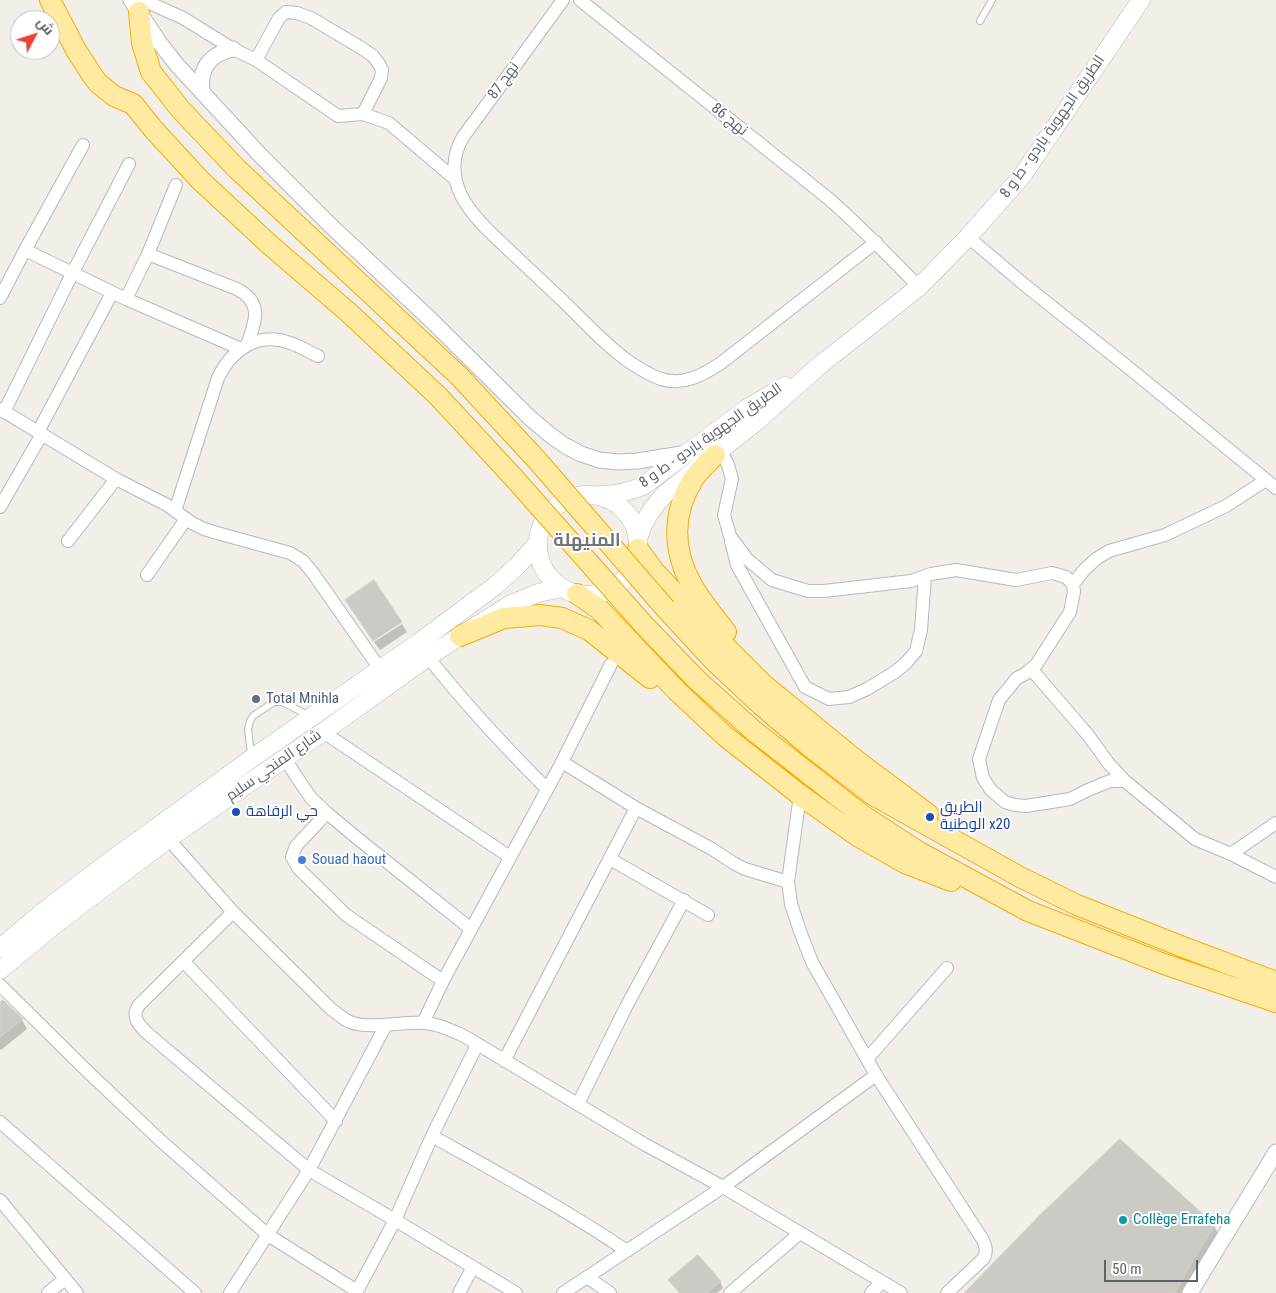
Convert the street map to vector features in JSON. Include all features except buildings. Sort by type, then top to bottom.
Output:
[{"type":"highway","points":[[50,0],[66,32],[98,83],[114,96],[133,104],[200,180],[270,245],[348,312],[438,396],[514,478],[644,625],[697,680],[754,731],[862,815],[919,852],[1028,911]]},
{"type":"highway","points":[[138,4],[142,43],[151,72],[181,110],[237,169],[459,376],[536,459],[666,609],[715,662],[761,705],[808,745],[873,795],[1020,877],[1077,904],[1276,982]]},
{"type":"highway","points":[[718,453],[695,478],[680,507],[677,539],[682,563],[692,585],[708,608],[742,653],[788,704]]},
{"type":"highway","points":[[638,544],[654,571],[764,685],[857,761],[963,840],[1020,877]]},
{"type":"highway","points":[[570,591],[599,610],[677,691],[726,736]]},
{"type":"highway","points":[[460,636],[504,618],[540,615],[562,618],[589,630],[800,795],[858,837],[905,863],[1164,964],[1276,1002]]},
{"type":"main road","name":"الطريق الجهوية باردو - ط و 8","points":[[638,544],[642,526],[648,513],[667,492],[756,422],[820,364],[919,287],[968,237],[1022,176],[1137,2]]},
{"type":"main road","name":"الطريق الجهوية باردو - ط و 8","points":[[599,495],[629,492],[643,486],[746,409],[820,364]]},
{"type":"main road","points":[[588,494],[599,495],[613,501],[625,511],[634,524],[638,544],[635,563],[628,575],[618,585],[606,592],[591,595],[570,591],[552,580],[544,570],[539,557],[538,534],[545,518],[556,505],[571,497],[588,494]]},
{"type":"main road","name":"شارع المنجي سليم","points":[[0,970],[252,759],[418,643],[495,586],[538,544]]},
{"type":"main road","name":"شارع المنجي سليم","points":[[0,948],[44,911],[163,833],[285,759],[428,657],[511,604],[538,593],[570,591]]},
{"type":"street","name":"نهج 87","points":[[456,180],[454,165],[458,146],[463,137],[563,0]]},
{"type":"street","name":"نهج 86","points":[[580,0],[829,199],[876,242],[919,287]]},
{"type":"street","points":[[138,4],[183,18],[233,49],[256,60],[338,116],[364,114],[389,123],[456,180],[468,207],[493,235],[630,362],[661,379],[673,381],[697,378],[721,363],[876,242]]},
{"type":"street","points":[[138,4],[159,42],[177,66],[261,156],[317,213],[431,320],[530,418],[564,445],[581,454],[599,460],[637,461],[688,453]]},
{"type":"street","points":[[256,60],[279,18],[286,12],[311,18],[363,49],[373,56],[379,64],[382,70],[382,78],[364,114]]},
{"type":"street","points":[[202,92],[202,74],[210,60],[217,54],[233,49]]},
{"type":"street","points":[[0,298],[83,146]]},
{"type":"street","points":[[129,164],[2,410],[116,479],[167,505],[186,520],[204,530],[290,553],[303,561],[380,669]]},
{"type":"street","points":[[126,299],[148,254],[176,185]]},
{"type":"street","points":[[968,237],[1271,484],[1165,534],[1109,551],[1096,558],[1073,584]]},
{"type":"street","points":[[25,250],[112,293],[244,347]]},
{"type":"street","points":[[148,254],[246,294],[256,310],[256,320],[244,347]]},
{"type":"street","points":[[0,507],[112,293]]},
{"type":"street","points":[[174,511],[218,378],[231,357],[244,347],[265,340],[290,342],[318,356]]},
{"type":"street","points":[[718,453],[728,465],[732,479],[724,515],[737,566],[804,687],[829,699],[848,697],[866,689],[895,672],[906,663],[916,651],[921,630],[925,576]]},
{"type":"street","points":[[68,541],[116,479]]},
{"type":"street","points":[[147,575],[186,520]]},
{"type":"street","points":[[730,536],[747,559],[772,580],[808,590],[824,591],[911,581],[940,572],[956,570],[1016,580],[1052,573],[1066,577],[1073,584],[1074,592],[1070,612],[1032,670],[1017,678],[1000,700],[979,759],[983,778],[991,790],[1006,802],[1026,806],[1070,799],[1110,781],[1125,781]]},
{"type":"street","points":[[428,657],[486,727],[547,789]]},
{"type":"street","points":[[423,1023],[471,929],[562,762],[611,664]]},
{"type":"street","points":[[1032,670],[1088,734],[1109,764],[1125,781],[1195,838],[1276,877]]},
{"type":"street","points":[[324,732],[510,857]]},
{"type":"street","points":[[285,759],[311,798],[327,813],[471,929]]},
{"type":"street","points":[[562,762],[636,808],[712,849],[735,864],[745,869],[788,882]]},
{"type":"street","points":[[800,795],[788,882],[791,904],[812,962],[876,1075],[986,1247],[984,1258],[948,1293]]},
{"type":"street","points":[[504,1061],[636,808]]},
{"type":"street","points":[[327,813],[296,846],[292,857],[293,861],[346,915],[443,982]]},
{"type":"street","points":[[1231,854],[1276,823]]},
{"type":"street","points":[[163,833],[233,912],[342,1018],[361,1024],[423,1023],[451,1030],[644,1144],[723,1187],[901,1293]]},
{"type":"street","points":[[610,859],[708,915]]},
{"type":"street","points":[[578,1104],[626,1007],[684,900]]},
{"type":"street","points":[[233,912],[139,1005],[135,1015],[140,1026],[309,1170],[516,1293]]},
{"type":"street","points":[[184,962],[336,1121]]},
{"type":"street","points":[[867,1059],[947,968]]},
{"type":"street","points":[[0,986],[161,1141],[268,1235],[356,1292],[395,1220],[432,1136],[477,1044]]},
{"type":"street","points":[[230,1293],[309,1170],[386,1025]]},
{"type":"street","points":[[563,1293],[723,1187],[876,1075]]},
{"type":"street","points":[[0,1122],[195,1293]]},
{"type":"street","points":[[432,1136],[534,1193],[627,1251]]},
{"type":"street","points":[[1190,1293],[1276,1152]]},
{"type":"street","points":[[0,1200],[77,1293]]},
{"type":"street","points":[[730,1293],[800,1233]]},
{"type":"street","points":[[459,1293],[473,1267]]},
{"type":"street","points":[[587,1277],[610,1293]]},
{"type":"street","points":[[48,1293],[65,1279]]},
{"type":"street","points":[[871,1293],[882,1282]]},
{"type":"lane","points":[[980,21],[992,0]]},
{"type":"lane","points":[[252,759],[248,729],[253,716],[274,702],[282,702],[312,716]]},
{"type":"place","name":"Total Mnihla","points":[[256,699]]},
{"type":"place","name":"حي الرفاهة","points":[[236,812]]},
{"type":"place","name":"الطريق الوطنية x20","points":[[930,817]]},
{"type":"place","name":"Souad haout","points":[[302,860]]},
{"type":"place","name":"Collège Errafeha","points":[[1123,1220]]},
{"type":"district","name":"المنيهلة","points":[[587,541]]}]
